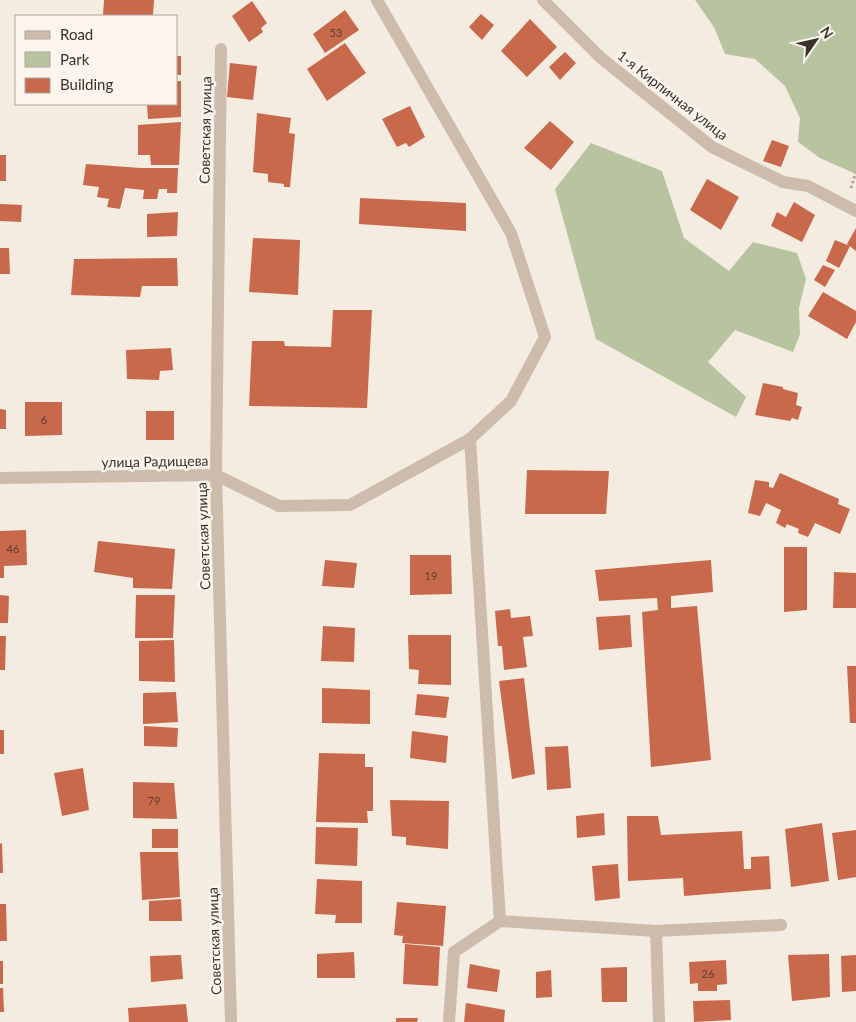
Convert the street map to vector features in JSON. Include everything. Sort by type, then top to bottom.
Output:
[{"type":"street","name":"улица Радищева","points":[[0,478],[216,475],[278,506],[350,505],[470,439],[511,401],[545,337],[511,233],[377,0]]},
{"type":"street","name":"1-я Кирпичная улица","points":[[543,0],[601,58],[712,147],[783,182],[808,186],[856,211]]},
{"type":"street","name":"Советская улица","points":[[221,49],[216,475],[231,1022]]},
{"type":"street","points":[[470,439],[500,921]]},
{"type":"street","points":[[449,1022],[454,952],[500,921],[656,931],[781,925]]},
{"type":"street","points":[[656,931],[659,1022]]},
{"type":"green space","points":[[695,0],[856,0],[856,174],[820,158],[798,142],[800,118],[785,86],[755,59],[725,54],[714,27]]},
{"type":"green space","points":[[591,143],[662,171],[684,238],[729,271],[753,242],[797,253],[806,279],[799,308],[800,334],[793,352],[735,330],[708,362],[746,397],[736,417],[596,339],[555,189]]},
{"type":"building","points":[[104,0],[154,0],[153,15],[103,15]]},
{"type":"building","points":[[252,1],[267,23],[261,28],[263,32],[249,42],[232,16]]},
{"type":"building","points":[[345,10],[359,30],[325,53],[313,34]]},
{"type":"building","points":[[481,14],[494,25],[482,40],[469,27]]},
{"type":"building","points":[[530,19],[557,47],[527,77],[501,51]]},
{"type":"building","points":[[345,43],[366,73],[327,101],[307,69]]},
{"type":"building","points":[[565,52],[576,63],[560,80],[549,67]]},
{"type":"building","points":[[178,56],[181,56],[181,75],[178,75]]},
{"type":"building","points":[[230,63],[257,66],[253,100],[227,97]]},
{"type":"building","points":[[178,81],[181,81],[181,117],[148,119],[147,105],[178,105]]},
{"type":"building","points":[[410,106],[425,137],[409,147],[406,143],[397,147],[382,119]]},
{"type":"building","points":[[257,113],[291,118],[289,133],[295,134],[290,187],[284,187],[284,184],[268,182],[268,174],[253,172]]},
{"type":"building","points":[[550,121],[574,142],[551,170],[524,148]]},
{"type":"building","points":[[181,122],[179,165],[151,165],[150,155],[138,155],[138,125]]},
{"type":"building","points":[[772,140],[789,146],[781,167],[763,161]]},
{"type":"building","points":[[0,155],[6,155],[6,181],[0,181]]},
{"type":"building","points":[[86,164],[141,168],[178,168],[177,193],[167,193],[167,189],[159,189],[157,199],[143,199],[144,190],[125,188],[120,209],[107,207],[109,199],[97,197],[99,187],[83,185]]},
{"type":"building","points":[[707,179],[739,197],[721,230],[690,210]]},
{"type":"building","points":[[360,198],[466,203],[466,231],[359,224]]},
{"type":"building","points":[[794,202],[815,215],[802,242],[771,226],[777,212],[786,217]]},
{"type":"building","points":[[0,204],[22,205],[21,222],[0,221]]},
{"type":"building","points":[[178,212],[177,236],[147,237],[147,214]]},
{"type":"building","points":[[856,228],[856,251],[847,244]]},
{"type":"building","points":[[253,238],[300,240],[298,295],[249,292]]},
{"type":"building","points":[[835,240],[850,246],[839,268],[826,261]]},
{"type":"building","points":[[0,248],[9,248],[10,274],[0,274]]},
{"type":"building","points":[[177,258],[178,286],[142,286],[140,297],[71,295],[74,259]]},
{"type":"building","points":[[823,265],[835,270],[825,287],[814,280]]},
{"type":"building","points":[[823,292],[856,311],[856,322],[847,339],[808,316]]},
{"type":"building","points":[[333,310],[372,310],[367,408],[249,406],[252,341],[284,341],[285,346],[331,347]]},
{"type":"building","points":[[171,348],[173,370],[160,371],[159,380],[127,379],[126,350]]},
{"type":"building","points":[[763,383],[783,387],[783,389],[798,393],[796,405],[802,407],[798,420],[792,418],[790,421],[755,415]]},
{"type":"building","points":[[25,402],[62,402],[62,435],[25,436]]},
{"type":"building","points":[[0,409],[6,410],[6,429],[0,429]]},
{"type":"building","points":[[146,411],[174,411],[174,440],[146,440]]},
{"type":"building","points":[[527,470],[609,471],[606,514],[525,514]]},
{"type":"building","points":[[780,473],[839,499],[838,504],[850,509],[840,534],[815,523],[808,537],[798,533],[799,529],[787,524],[785,528],[776,523],[781,510],[766,503],[760,516],[748,513],[755,480],[769,482],[769,487],[773,488]]},
{"type":"building","points":[[26,530],[27,565],[4,566],[4,578],[0,578],[0,531]]},
{"type":"building","points":[[98,541],[175,549],[172,589],[133,588],[133,578],[94,572]]},
{"type":"building","points":[[784,547],[807,547],[807,610],[784,612]]},
{"type":"building","points":[[410,555],[451,555],[452,594],[410,595]]},
{"type":"building","points":[[325,560],[357,563],[354,588],[322,586]]},
{"type":"building","points":[[711,560],[713,592],[671,596],[671,608],[697,606],[711,760],[651,767],[642,612],[658,610],[657,598],[599,601],[595,570]]},
{"type":"building","points":[[834,572],[856,573],[856,608],[833,608]]},
{"type":"building","points":[[0,595],[9,596],[8,623],[0,623]]},
{"type":"building","points":[[136,595],[175,595],[173,638],[135,638]]},
{"type":"building","points":[[510,609],[511,618],[530,616],[533,636],[523,637],[527,667],[504,670],[502,646],[498,646],[495,611]]},
{"type":"building","points":[[630,615],[632,647],[599,650],[596,617]]},
{"type":"building","points":[[323,626],[355,628],[354,662],[321,661]]},
{"type":"building","points":[[408,635],[451,635],[451,685],[418,684],[419,670],[409,669]]},
{"type":"building","points":[[0,636],[6,636],[5,670],[0,670]]},
{"type":"building","points":[[174,640],[175,682],[139,681],[139,641]]},
{"type":"building","points":[[847,666],[856,666],[856,723],[850,723]]},
{"type":"building","points":[[524,678],[535,774],[512,779],[499,681]]},
{"type":"building","points":[[322,688],[370,690],[370,724],[322,723]]},
{"type":"building","points":[[176,692],[178,722],[143,724],[143,693]]},
{"type":"building","points":[[417,694],[449,697],[446,718],[415,715]]},
{"type":"building","points":[[144,726],[178,728],[177,747],[144,746]]},
{"type":"building","points":[[0,730],[4,730],[4,754],[0,754]]},
{"type":"building","points":[[412,731],[448,736],[446,763],[410,758]]},
{"type":"building","points":[[568,746],[571,788],[547,790],[545,747]]},
{"type":"building","points":[[319,753],[365,754],[365,767],[373,767],[373,811],[367,811],[368,823],[316,822]]},
{"type":"building","points":[[83,768],[89,810],[62,816],[54,773]]},
{"type":"building","points":[[133,782],[174,783],[177,819],[133,818]]},
{"type":"building","points":[[390,800],[449,801],[448,849],[406,845],[406,837],[392,836]]},
{"type":"building","points":[[604,813],[605,835],[577,838],[576,816]]},
{"type":"building","points":[[627,816],[658,816],[661,835],[742,831],[744,869],[751,869],[751,857],[769,856],[771,889],[684,896],[683,878],[628,881]]},
{"type":"building","points":[[822,823],[829,881],[791,887],[785,829]]},
{"type":"building","points":[[316,827],[358,828],[357,866],[315,864]]},
{"type":"building","points":[[152,829],[178,829],[178,848],[152,848]]},
{"type":"building","points":[[856,830],[856,877],[838,880],[832,833]]},
{"type":"building","points":[[2,843],[3,873],[0,873],[0,844]]},
{"type":"building","points":[[140,852],[178,852],[180,897],[142,900]]},
{"type":"building","points":[[618,864],[620,898],[595,901],[592,866]]},
{"type":"building","points":[[317,879],[362,881],[362,923],[335,923],[336,915],[315,914]]},
{"type":"building","points":[[181,899],[182,921],[149,921],[149,901]]},
{"type":"building","points":[[397,902],[446,906],[443,946],[402,943],[403,936],[394,935]]},
{"type":"building","points":[[0,904],[6,904],[7,941],[0,941]]},
{"type":"building","points":[[405,944],[440,947],[438,986],[403,984]]},
{"type":"building","points":[[354,952],[355,978],[317,978],[317,954]]},
{"type":"building","points":[[829,954],[830,997],[792,1001],[788,955]]},
{"type":"building","points":[[181,955],[183,979],[151,982],[150,956]]},
{"type":"building","points":[[856,955],[856,991],[842,992],[841,956]]},
{"type":"building","points":[[726,960],[727,984],[717,985],[717,991],[698,991],[698,983],[690,984],[689,962]]},
{"type":"building","points":[[0,961],[3,961],[3,984],[0,984]]},
{"type":"building","points":[[470,964],[500,970],[497,992],[467,988]]},
{"type":"building","points":[[627,967],[627,1002],[602,1002],[601,968]]},
{"type":"building","points":[[551,970],[552,997],[536,998],[536,972]]},
{"type":"building","points":[[0,988],[3,988],[4,1012],[0,1012]]},
{"type":"building","points":[[730,1000],[731,1020],[694,1022],[693,1001]]},
{"type":"building","points":[[466,1003],[505,1010],[504,1022],[464,1022]]},
{"type":"building","points":[[186,1004],[188,1022],[129,1022],[128,1008]]},
{"type":"building","points":[[396,1018],[418,1018],[417,1022],[396,1022]]}]
